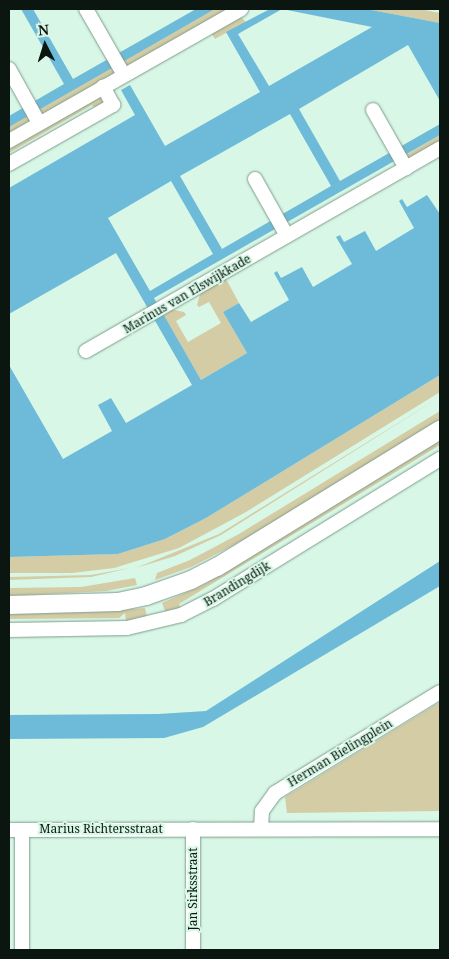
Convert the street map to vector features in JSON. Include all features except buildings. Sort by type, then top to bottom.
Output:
[{"type":"street","points":[[86,9],[122,72]]},
{"type":"street","points":[[9,141],[38,120],[103,86],[122,72],[241,9]]},
{"type":"street","points":[[9,69],[38,120]]},
{"type":"street","points":[[9,164],[113,105],[103,86]]},
{"type":"street","points":[[373,110],[404,165]]},
{"type":"street","name":"Marinus van Elswijkkade","points":[[86,351],[163,308],[404,165],[440,148]]},
{"type":"street","points":[[255,179],[285,234]]},
{"type":"street","name":"Brandingdijk","points":[[9,605],[118,602],[146,596],[191,580],[440,430]]},
{"type":"street","name":"Brandingdijk","points":[[9,630],[127,628],[181,615],[213,599],[440,459]]},
{"type":"street","name":"Herman Bielingplein","points":[[261,829],[262,811],[275,793],[440,692]]},
{"type":"street","points":[[192,828],[440,829]]},
{"type":"street","name":"Marius Richtersstraat","points":[[15,830],[192,828]]},
{"type":"street","name":"Jan Sirksstraat","points":[[192,828],[193,950]]},
{"type":"street","points":[[15,830],[22,950]]},
{"type":"shaded area","points":[[215,9],[229,9],[127,68],[121,62]]},
{"type":"shaded area","points":[[366,9],[419,9],[440,13],[440,23]]},
{"type":"shaded area","points":[[238,14],[246,22],[215,39],[211,33]]},
{"type":"shaded area","points":[[114,66],[116,74],[42,116],[37,111]]},
{"type":"shaded area","points":[[97,95],[104,98],[104,103],[95,109],[92,105],[9,153],[9,145]]},
{"type":"shaded area","points":[[29,115],[31,122],[9,135],[9,127]]},
{"type":"shaded area","points":[[440,135],[440,143],[409,161],[404,156]]},
{"type":"shaded area","points":[[225,277],[239,303],[223,312],[247,353],[201,380],[162,313],[170,309],[184,312],[186,315],[176,321],[188,342],[221,323],[209,302],[199,307],[197,305],[201,291]]},
{"type":"shaded area","points":[[440,375],[440,392],[246,512],[179,548],[114,568],[72,573],[9,573],[9,557],[118,554],[165,539],[206,518]]},
{"type":"shaded area","points":[[440,397],[221,535],[175,556],[136,568],[219,534]]},
{"type":"shaded area","points":[[440,411],[440,419],[242,541],[191,567],[155,580],[157,573],[190,560],[239,534]]},
{"type":"shaded area","points":[[440,439],[440,445],[179,604],[180,608],[166,613],[162,603],[205,584]]},
{"type":"shaded area","points":[[130,568],[91,577],[9,580],[9,577],[91,575]]},
{"type":"shaded area","points":[[135,578],[137,585],[106,591],[9,596],[9,588],[81,587]]},
{"type":"shaded area","points":[[145,608],[147,617],[126,621],[125,613],[119,618],[9,619],[9,613],[95,612]]},
{"type":"shaded area","points":[[440,702],[440,811],[287,813],[285,797]]},
{"type":"water","points":[[21,9],[33,9],[73,79],[196,9],[215,9],[9,127],[9,116],[64,84]]},
{"type":"water","points":[[270,9],[282,9],[366,9],[440,23],[440,101],[408,45],[299,109],[340,181],[440,124],[440,135],[154,298],[201,380],[247,353],[223,312],[239,303],[251,322],[289,300],[274,273],[277,271],[281,278],[302,267],[313,287],[352,264],[336,237],[340,235],[344,242],[365,231],[376,251],[414,228],[399,201],[402,199],[407,207],[427,195],[440,214],[440,375],[206,518],[165,539],[118,554],[9,557],[9,365],[63,459],[112,431],[98,405],[111,398],[126,423],[192,385],[116,253],[9,314],[9,188],[135,115],[121,90],[130,85],[165,146],[260,92],[226,32]],"holes":[[[282,9],[372,27],[269,86],[238,34]],[[290,114],[331,186],[222,249],[180,176]],[[171,181],[213,254],[150,291],[108,218]]]},
{"type":"water","points":[[440,561],[440,586],[203,727],[164,738],[9,739],[9,715],[158,714],[206,711]]}]
